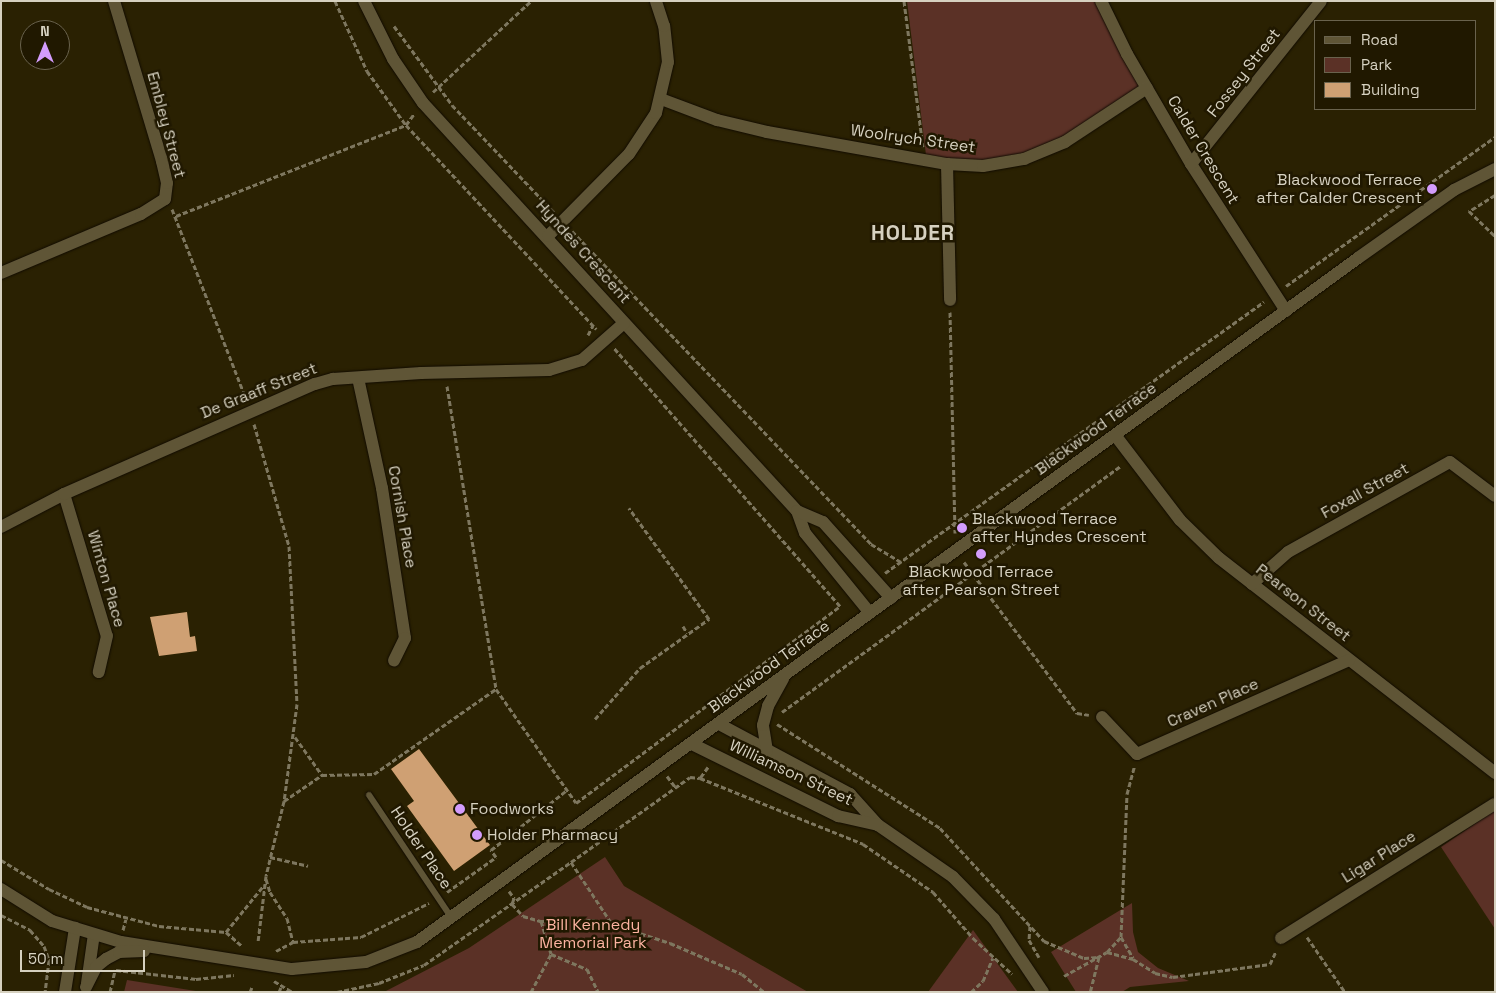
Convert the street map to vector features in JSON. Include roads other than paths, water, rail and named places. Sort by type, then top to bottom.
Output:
[{"type":"street","name":"Embley Street","points":[[1,273],[141,214],[165,199],[167,183],[162,161],[114,1]]},
{"type":"street","name":"Hyndes Crescent","points":[[364,1],[393,59],[423,104],[548,236],[624,323],[797,511],[806,533],[870,613]]},
{"type":"street","points":[[548,236],[640,141],[661,99],[667,45],[656,1]]},
{"type":"street","name":"Calder Crescent","points":[[1101,1],[1147,88],[1191,164],[1286,311]]},
{"type":"street","name":"Fossey Street","points":[[1191,164],[1322,1]]},
{"type":"street","name":"Woolrych Street","points":[[661,99],[717,120],[767,132],[924,161],[947,164],[1005,164],[1041,153],[1065,142],[1147,88]]},
{"type":"street","points":[[947,164],[950,300]]},
{"type":"street","name":"Blackwood Terrace","points":[[1,889],[52,921],[94,934],[164,950],[292,969],[344,966],[390,954],[417,942],[1454,190],[1495,169]]},
{"type":"street","name":"De Graaff Street","points":[[1,527],[64,494],[250,410],[315,384],[358,378],[445,372],[550,370],[582,360],[624,323]]},
{"type":"street","name":"Cornish Place","points":[[358,378],[382,488],[405,638],[394,661]]},
{"type":"street","name":"Pearson Street","points":[[1115,435],[1180,520],[1252,584],[1495,773]]},
{"type":"street","name":"Foxall Street","points":[[1252,584],[1288,552],[1450,462],[1495,496]]},
{"type":"street","name":"Winton Place","points":[[64,494],[107,636],[99,672]]},
{"type":"street","name":"Hyndes Crescent","points":[[797,511],[823,522],[891,598]]},
{"type":"street","name":"Craven Place","points":[[1102,717],[1137,754],[1349,660]]},
{"type":"street","points":[[767,751],[763,725],[768,706],[784,676]]},
{"type":"street","name":"Williamson Street","points":[[718,724],[850,794],[878,825],[953,877],[977,898],[1014,945],[1043,992]]},
{"type":"street","name":"Williamson Street","points":[[692,744],[838,816],[878,825]]},
{"type":"street","name":"Ligar Place","points":[[1281,938],[1495,804]]},
{"type":"street","points":[[65,992],[75,928]]},
{"type":"street","points":[[86,989],[94,934]]},
{"type":"street","points":[[86,989],[96,967],[119,952],[164,950]]},
{"type":"lane","name":"Holder Place","points":[[369,795],[451,917]]},
{"type":"place","name":"Blackwood Terrace after Calder Crescent","points":[[1432,189]]},
{"type":"place","name":"Blackwood Terrace after Hyndes Crescent","points":[[962,528]]},
{"type":"place","name":"Blackwood Terrace after Pearson Street","points":[[981,554]]},
{"type":"place","name":"Foodworks","points":[[460,809]]},
{"type":"place","name":"Holder Pharmacy","points":[[477,835]]},
{"type":"district","name":"HOLDER","points":[[913,233]]},
{"type":"park label","name":"Bill Kennedy Memorial Park","points":[[593,934]]}]
